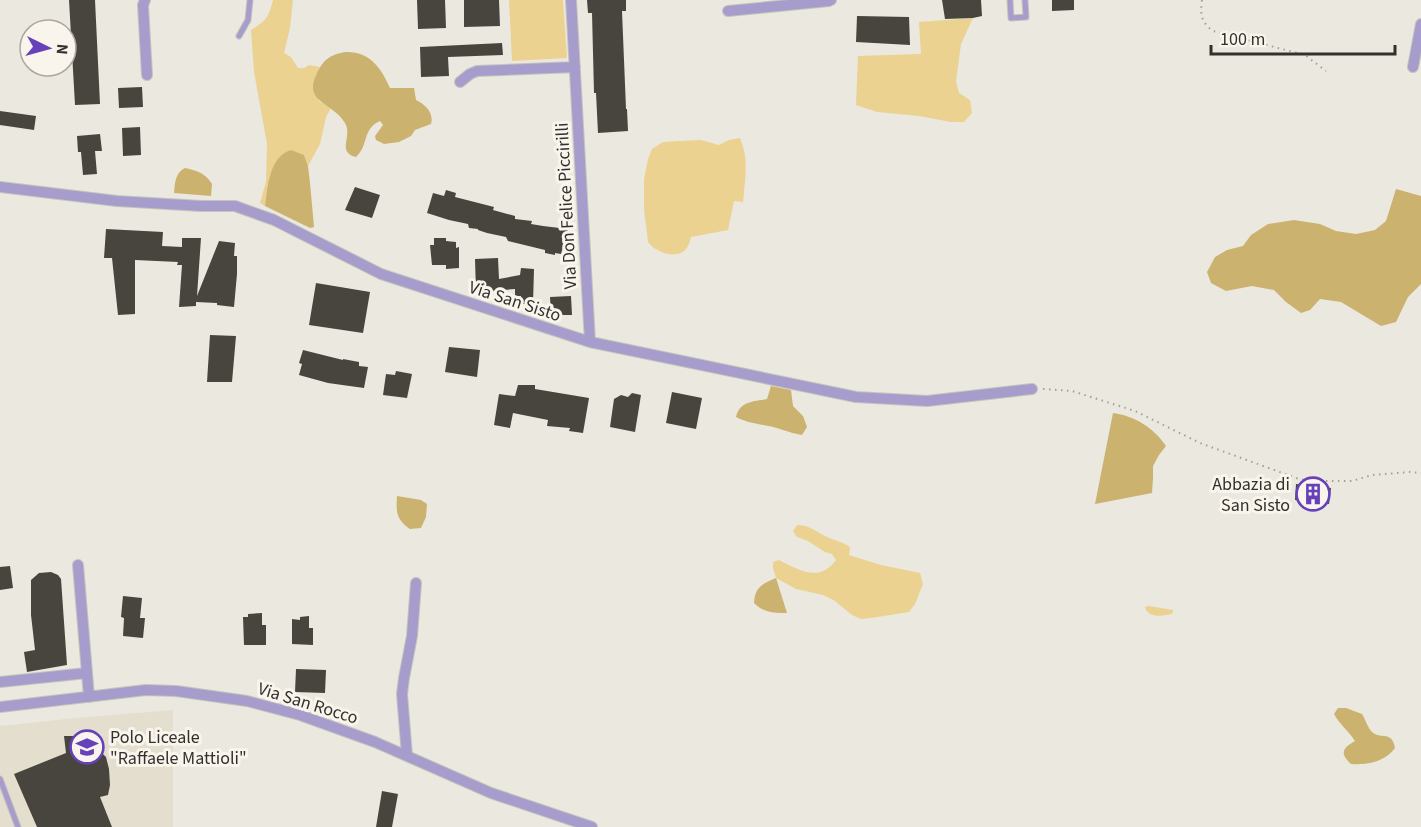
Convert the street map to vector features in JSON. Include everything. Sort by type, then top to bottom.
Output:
[{"type":"street","points":[[145,0],[143,5],[147,75]]},
{"type":"street","name":"Via Don Felice Piccirilli","points":[[571,0],[590,342]]},
{"type":"street","points":[[728,11],[831,0]]},
{"type":"street","points":[[1413,66],[1421,24]]},
{"type":"street","points":[[460,82],[477,71],[575,67]]},
{"type":"street","name":"Via San Sisto","points":[[0,187],[117,201],[235,206],[274,220],[381,274],[590,342],[856,397],[927,401],[1032,389]]},
{"type":"street","points":[[78,565],[88,697]]},
{"type":"street","points":[[407,756],[402,694],[412,636],[416,583]]},
{"type":"street","points":[[0,682],[87,673]]},
{"type":"street","name":"Via San Rocco","points":[[0,707],[146,690],[176,691],[247,701],[300,715],[375,742],[491,793],[592,827]]},
{"type":"lane","points":[[239,36],[248,20],[250,0]]},
{"type":"lane","points":[[1010,0],[1011,18],[1026,17],[1025,0]]},
{"type":"lane","points":[[0,779],[18,827]]},
{"type":"path","points":[[1202,0],[1205,25],[1213,31],[1305,55],[1326,70]]},
{"type":"path","points":[[1032,389],[1072,391],[1135,411],[1200,443],[1299,479],[1353,481],[1372,475],[1421,473]]},
{"type":"shaded area","points":[[273,0],[293,0],[284,53],[291,57],[298,68],[309,65],[320,67],[315,77],[319,101],[331,108],[326,117],[320,144],[308,166],[304,155],[275,164],[270,176],[265,206],[260,203],[266,182],[267,144],[254,72],[251,30],[266,18]]},
{"type":"shaded area","points":[[509,0],[563,0],[567,58],[512,61]]},
{"type":"shaded area","points":[[973,18],[961,44],[956,81],[959,93],[970,100],[972,113],[964,122],[877,112],[856,105],[858,56],[921,54],[919,22]]},
{"type":"shaded area","points":[[345,52],[367,57],[383,73],[390,88],[414,88],[416,100],[430,113],[431,124],[415,130],[411,136],[399,142],[384,144],[376,140],[375,136],[383,125],[380,121],[370,128],[363,147],[356,157],[350,155],[346,147],[345,123],[313,91],[313,83],[322,64],[331,56]]},
{"type":"shaded area","points":[[740,138],[745,160],[743,202],[734,201],[728,230],[691,237],[689,245],[680,253],[665,253],[651,246],[648,242],[644,209],[644,179],[652,149],[663,142],[701,140],[719,145]]},
{"type":"shaded area","points":[[291,150],[304,155],[308,166],[314,227],[310,228],[265,206],[274,166],[278,159]]},
{"type":"shaded area","points":[[185,168],[207,177],[212,184],[211,196],[174,193],[177,175]]},
{"type":"shaded area","points":[[1396,189],[1421,196],[1421,284],[1408,297],[1396,322],[1381,326],[1341,302],[1320,299],[1310,310],[1301,313],[1274,290],[1252,286],[1226,291],[1211,283],[1207,272],[1215,257],[1227,250],[1243,246],[1251,235],[1268,224],[1294,220],[1320,224],[1336,231],[1356,234],[1375,230],[1386,221]]},
{"type":"shaded area","points":[[771,386],[791,390],[793,406],[803,416],[807,427],[802,435],[747,422],[736,417],[744,405],[767,399]]},
{"type":"shaded area","points":[[1113,413],[1143,424],[1166,446],[1153,466],[1152,493],[1095,504]]},
{"type":"shaded area","points":[[397,496],[421,500],[427,504],[426,517],[421,528],[410,529],[399,518]]},
{"type":"shaded area","points":[[797,525],[808,527],[847,545],[850,547],[849,555],[881,565],[920,573],[923,584],[915,604],[909,612],[861,619],[823,595],[796,589],[776,578],[773,562],[779,560],[801,570],[816,573],[823,571],[836,560],[832,554],[797,537],[793,531]]},
{"type":"shaded area","points":[[776,578],[787,613],[765,611],[754,603],[760,587]]},
{"type":"shaded area","points":[[1145,607],[1173,610],[1173,613],[1161,616],[1152,615],[1146,611]]},
{"type":"shaded area","points":[[1338,708],[1346,708],[1362,714],[1372,732],[1389,737],[1394,742],[1395,748],[1386,757],[1375,762],[1351,764],[1345,757],[1344,751],[1355,741],[1334,714]]},
{"type":"shaded area","name":"Polo Liceale \"Raffaele Mattioli\"","points":[[173,710],[173,827],[0,827],[0,726]]},
{"type":"building","points":[[69,0],[95,0],[100,104],[75,105],[73,78],[78,78],[78,18],[70,18]]},
{"type":"building","points":[[417,0],[445,0],[446,28],[418,29]]},
{"type":"building","points":[[464,0],[499,0],[500,26],[464,27]]},
{"type":"building","points":[[587,0],[626,0],[626,11],[622,11],[628,131],[598,133],[596,93],[594,93],[592,13],[588,13]]},
{"type":"building","points":[[942,0],[981,0],[982,16],[945,19]]},
{"type":"building","points":[[1052,0],[1074,0],[1074,10],[1052,11]]},
{"type":"building","points":[[857,16],[909,17],[910,45],[856,42]]},
{"type":"building","points":[[502,43],[503,55],[448,57],[449,76],[421,77],[420,47]]},
{"type":"building","points":[[142,87],[143,107],[119,108],[118,88]]},
{"type":"building","points":[[0,111],[36,116],[34,130],[0,125]]},
{"type":"building","points":[[140,127],[141,155],[123,156],[122,128]]},
{"type":"building","points":[[100,134],[102,151],[95,151],[97,174],[83,175],[77,136]]},
{"type":"building","points":[[355,187],[380,195],[372,218],[345,210]]},
{"type":"building","points":[[446,190],[456,193],[455,197],[494,207],[493,210],[515,216],[515,219],[532,221],[531,224],[568,229],[561,254],[545,253],[545,250],[508,241],[506,237],[469,228],[468,224],[427,213],[433,193],[444,196]]},
{"type":"building","points":[[106,229],[163,232],[162,246],[182,247],[182,238],[201,238],[197,296],[219,241],[235,243],[234,256],[237,256],[237,274],[234,307],[196,302],[196,306],[179,307],[182,265],[177,265],[178,262],[135,260],[135,314],[118,315],[112,258],[104,258]]},
{"type":"building","points":[[434,238],[446,238],[446,241],[456,242],[456,248],[459,247],[459,268],[446,269],[446,265],[432,265],[430,245],[434,245]]},
{"type":"building","points":[[498,258],[499,279],[520,275],[521,268],[534,269],[533,304],[521,304],[521,296],[515,296],[515,289],[476,292],[475,259]]},
{"type":"building","points":[[316,283],[370,292],[363,333],[309,325]]},
{"type":"building","points":[[571,296],[572,315],[551,315],[550,297]]},
{"type":"building","points":[[210,335],[236,336],[232,382],[207,382]]},
{"type":"building","points":[[449,347],[480,350],[477,377],[445,372]]},
{"type":"building","points":[[303,350],[359,362],[359,366],[368,367],[364,388],[328,383],[299,375],[302,364],[299,363]]},
{"type":"building","points":[[396,371],[412,374],[407,398],[383,395],[386,374],[395,375]]},
{"type":"building","points":[[518,385],[535,385],[535,389],[589,398],[583,433],[569,431],[570,428],[547,426],[548,420],[513,413],[510,428],[494,425],[499,394],[515,396]]},
{"type":"building","points":[[672,392],[702,398],[696,429],[666,423]]},
{"type":"building","points":[[632,393],[641,395],[635,432],[610,427],[614,399],[621,395],[628,397]]},
{"type":"building","name":"Abbazia di San Sisto","points":[[1296,484],[1331,488],[1329,504],[1295,500]]},
{"type":"building","points":[[10,566],[13,588],[0,590],[0,567]]},
{"type":"building","points":[[51,572],[61,579],[67,665],[27,672],[24,652],[35,650],[31,615],[31,580],[39,573]]},
{"type":"building","points":[[123,596],[142,598],[140,618],[145,618],[143,638],[123,636],[124,618],[121,617]]},
{"type":"building","points":[[262,613],[262,625],[266,625],[266,645],[244,645],[243,617],[248,617],[248,614]]},
{"type":"building","points":[[309,616],[309,628],[313,628],[313,645],[292,644],[292,619],[300,620],[300,617]]},
{"type":"building","points":[[296,669],[326,670],[325,693],[295,692]]},
{"type":"building","points":[[64,736],[78,736],[89,741],[106,757],[110,785],[108,795],[100,797],[112,827],[37,827],[14,774],[66,753]]},
{"type":"building","points":[[382,791],[398,794],[392,827],[376,827]]},
{"type":"place","name":"Abbazia di San Sisto","points":[[1313,494]]},
{"type":"place","name":"Polo Liceale \"Raffaele Mattioli\"","points":[[87,747]]}]
